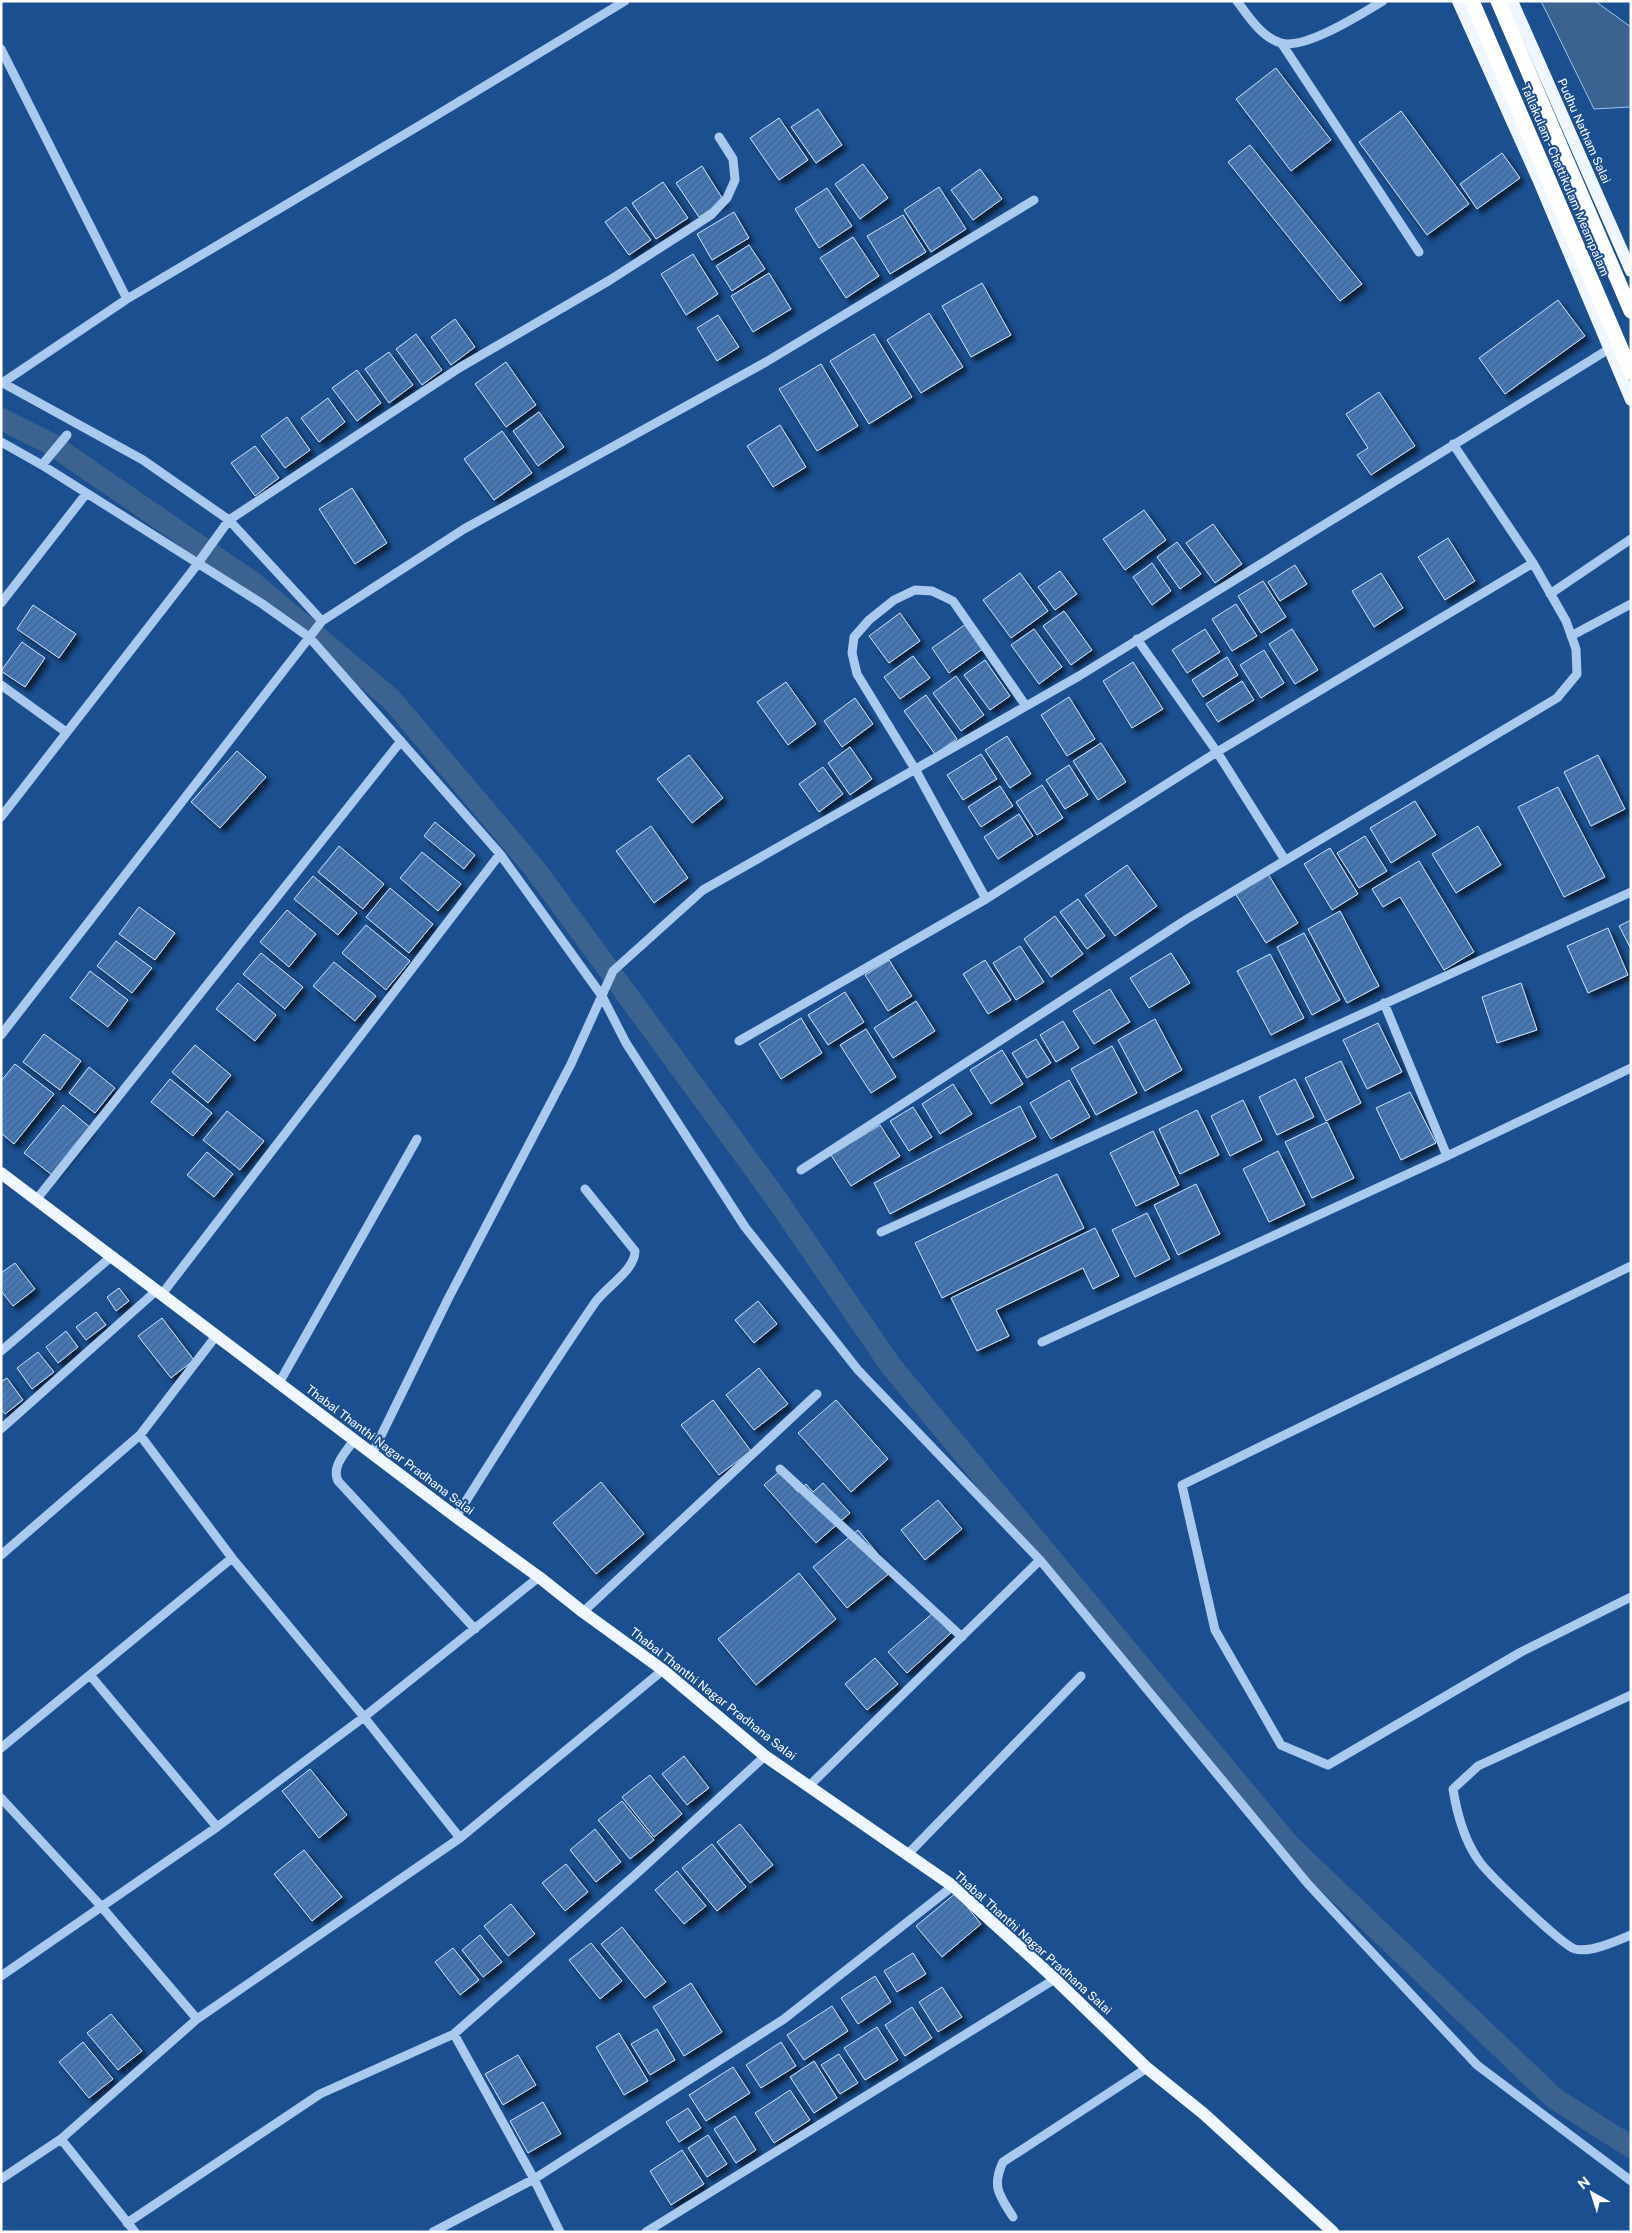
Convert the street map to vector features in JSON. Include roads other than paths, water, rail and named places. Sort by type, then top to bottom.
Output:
[{"type":"highway","name":"Tallakulam - Chettikulam Meampalam","points":[[1472,1],[1631,372]]},
{"type":"highway","name":"Tallakulam - Chettikulam Meampalam","points":[[1498,1],[1631,311]]},
{"type":"main road","points":[[1458,1],[1538,179],[1631,400]]},
{"type":"main road","name":"Pudhu Natham Salai","points":[[1512,1],[1631,271]]},
{"type":"main road","name":"Thabal Thanthi Nagar Pradhana Salai","points":[[1,1174],[456,1517],[663,1670],[765,1756],[952,1886],[1055,1979],[1147,2068],[1204,2114],[1333,2232]]},
{"type":"street","points":[[321,621],[228,521],[143,460],[2,383],[127,298],[427,122],[625,1]]},
{"type":"street","points":[[1237,1],[1247,16],[1267,37],[1282,44],[1303,42],[1339,27],[1383,1]]},
{"type":"street","points":[[1282,44],[1420,252]]},
{"type":"street","points":[[1,49],[127,298]]},
{"type":"street","points":[[1,817],[193,570],[228,521],[459,368],[610,280],[711,215],[727,198],[735,180],[733,160],[719,137]]},
{"type":"street","points":[[1,1035],[321,621],[464,529],[766,362],[1034,200]]},
{"type":"street","points":[[372,1454],[448,1299],[571,1064],[613,971],[702,890],[1026,706],[1609,349]]},
{"type":"street","points":[[42,465],[67,435]]},
{"type":"street","points":[[1,442],[42,465],[261,603],[310,637],[500,854],[602,995],[626,1043],[745,1227],[858,1370],[1040,1560],[1308,1884],[1477,2064],[1631,2181]]},
{"type":"street","points":[[801,1170],[1187,920],[1556,698],[1578,674],[1576,649],[1566,621],[1533,563],[1453,444]]},
{"type":"street","points":[[1,603],[86,494]]},
{"type":"street","points":[[1550,594],[1631,539]]},
{"type":"street","points":[[739,1041],[986,899],[1217,752],[1533,563]]},
{"type":"street","points":[[986,899],[915,769],[857,674],[852,653],[854,637],[869,620],[894,600],[915,590],[932,591],[953,601],[1026,706]]},
{"type":"street","points":[[1572,636],[1631,604]]},
{"type":"street","points":[[1137,639],[1217,752],[1285,860]]},
{"type":"street","points":[[1,685],[66,732]]},
{"type":"street","points":[[36,1200],[401,741]]},
{"type":"street","points":[[1,1429],[159,1292],[500,854]]},
{"type":"street","points":[[881,1232],[1631,892]]},
{"type":"street","points":[[1384,1003],[1447,1156]]},
{"type":"street","points":[[1042,1342],[1447,1156],[1631,1068]]},
{"type":"street","points":[[279,1383],[417,1139]]},
{"type":"street","points":[[456,1517],[591,1308],[630,1266],[635,1256],[635,1251],[585,1189]]},
{"type":"street","points":[[1,1351],[111,1257]]},
{"type":"street","points":[[1631,1266],[1182,1485],[1215,1630],[1281,1745],[1328,1765],[1521,1652],[1631,1597]]},
{"type":"street","points":[[1,1555],[140,1435],[216,1336]]},
{"type":"street","points":[[583,1612],[817,1394]]},
{"type":"street","points":[[140,1435],[232,1558],[364,1717],[460,1838]]},
{"type":"street","points":[[354,1440],[336,1467],[335,1475],[338,1481],[475,1628]]},
{"type":"street","points":[[780,1469],[962,1637]]},
{"type":"street","points":[[1,1748],[232,1558]]},
{"type":"street","points":[[809,1786],[1040,1560]]},
{"type":"street","points":[[1,1976],[100,1905],[217,1826],[364,1717],[539,1577]]},
{"type":"street","points":[[2,2177],[61,2139],[197,2019],[460,1838],[663,1670]]},
{"type":"street","points":[[90,1675],[217,1826]]},
{"type":"street","points":[[908,1854],[1081,1676]]},
{"type":"street","points":[[1631,1695],[1478,1766],[1453,1789],[1458,1817],[1479,1861],[1552,1934],[1576,1949],[1600,1947],[1631,1935]]},
{"type":"street","points":[[128,2223],[320,2094],[454,2034],[635,1875],[765,1756]]},
{"type":"street","points":[[1,1798],[100,1905],[197,2019]]},
{"type":"street","points":[[433,2232],[534,2179],[784,2019],[952,1886]]},
{"type":"street","points":[[646,2232],[1055,1979]]},
{"type":"street","points":[[454,2034],[534,2179],[560,2232]]},
{"type":"street","points":[[1014,2217],[998,2192],[997,2175],[1003,2162],[1147,2068]]},
{"type":"street","points":[[61,2139],[135,2232]]},
{"type":"water","points":[[1541,1],[1595,1],[1631,27],[1631,109],[1629,107],[1594,109]]},
{"type":"waterway","points":[[1,419],[51,444],[252,582],[391,699],[535,869],[775,1197],[891,1366],[1289,1845],[1554,2098],[1631,2147]]}]
